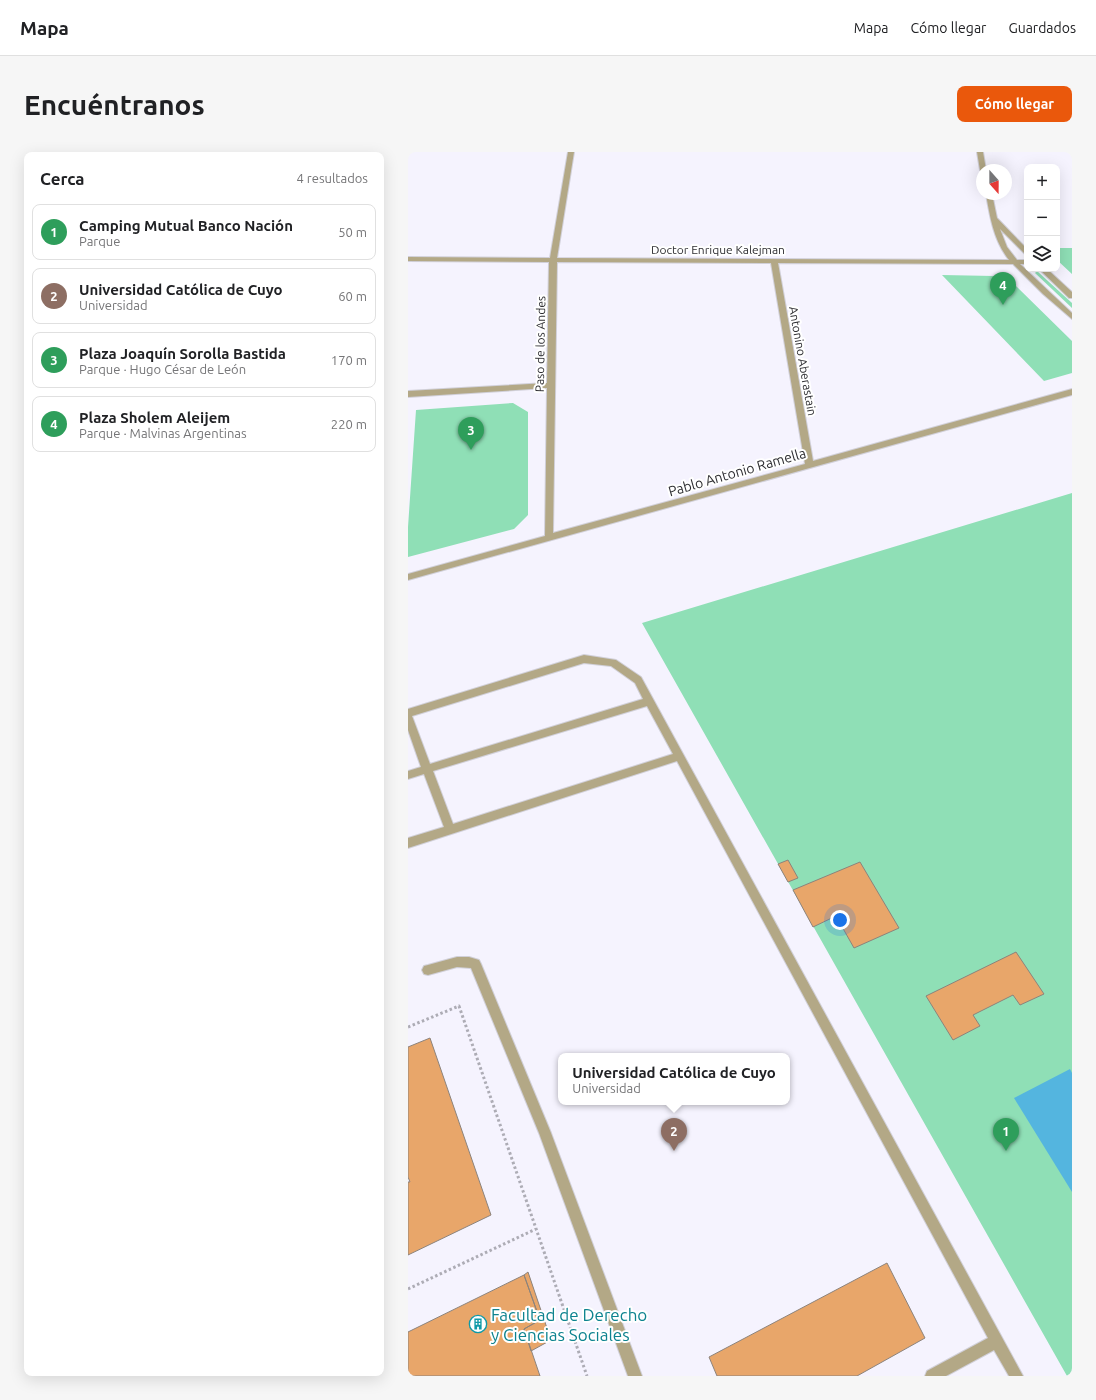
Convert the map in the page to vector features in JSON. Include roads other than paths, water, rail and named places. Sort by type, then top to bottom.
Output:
[{"type":"street","name":"Paso de los Andes","points":[[549,537],[553,260],[571,152]]},
{"type":"street","points":[[980,152],[983,164]]},
{"type":"street","points":[[990,200],[998,233],[1004,247],[1015,262],[1072,317]]},
{"type":"street","points":[[994,218],[1024,250]]},
{"type":"street","name":"Doctor Enrique Kalejman","points":[[408,259],[1024,262]]},
{"type":"street","name":"Antonino Aberastain","points":[[774,260],[809,465]]},
{"type":"street","points":[[1046,272],[1072,296]]},
{"type":"street","points":[[408,394],[552,385]]},
{"type":"street","name":"Pablo Antonio Ramella","points":[[408,577],[1072,392]]},
{"type":"street","points":[[408,713],[584,659],[613,662],[638,680],[1016,1376]]},
{"type":"street","points":[[408,775],[650,701]]},
{"type":"street","points":[[408,717],[450,830]]},
{"type":"street","points":[[408,843],[680,756]]},
{"type":"street","points":[[428,970],[447,963],[466,961],[475,964],[544,1132],[635,1376]]},
{"type":"street","points":[[932,1376],[997,1341]]},
{"type":"water","points":[[1070,1069],[1072,1073],[1072,1192],[1014,1098]]},
{"type":"place","name":"Plaza Sholem Aleijem","points":[[1003,305]]},
{"type":"place","name":"Plaza Joaquín Sorolla Bastida","points":[[471,450]]},
{"type":"place","name":"Universidad Católica de Cuyo","points":[[674,1151]]},
{"type":"place","name":"Camping Mutual Banco Nación","points":[[1006,1151]]},
{"type":"place","name":"Facultad de Derecho y Ciencias Sociales","points":[[478,1324]]}]
